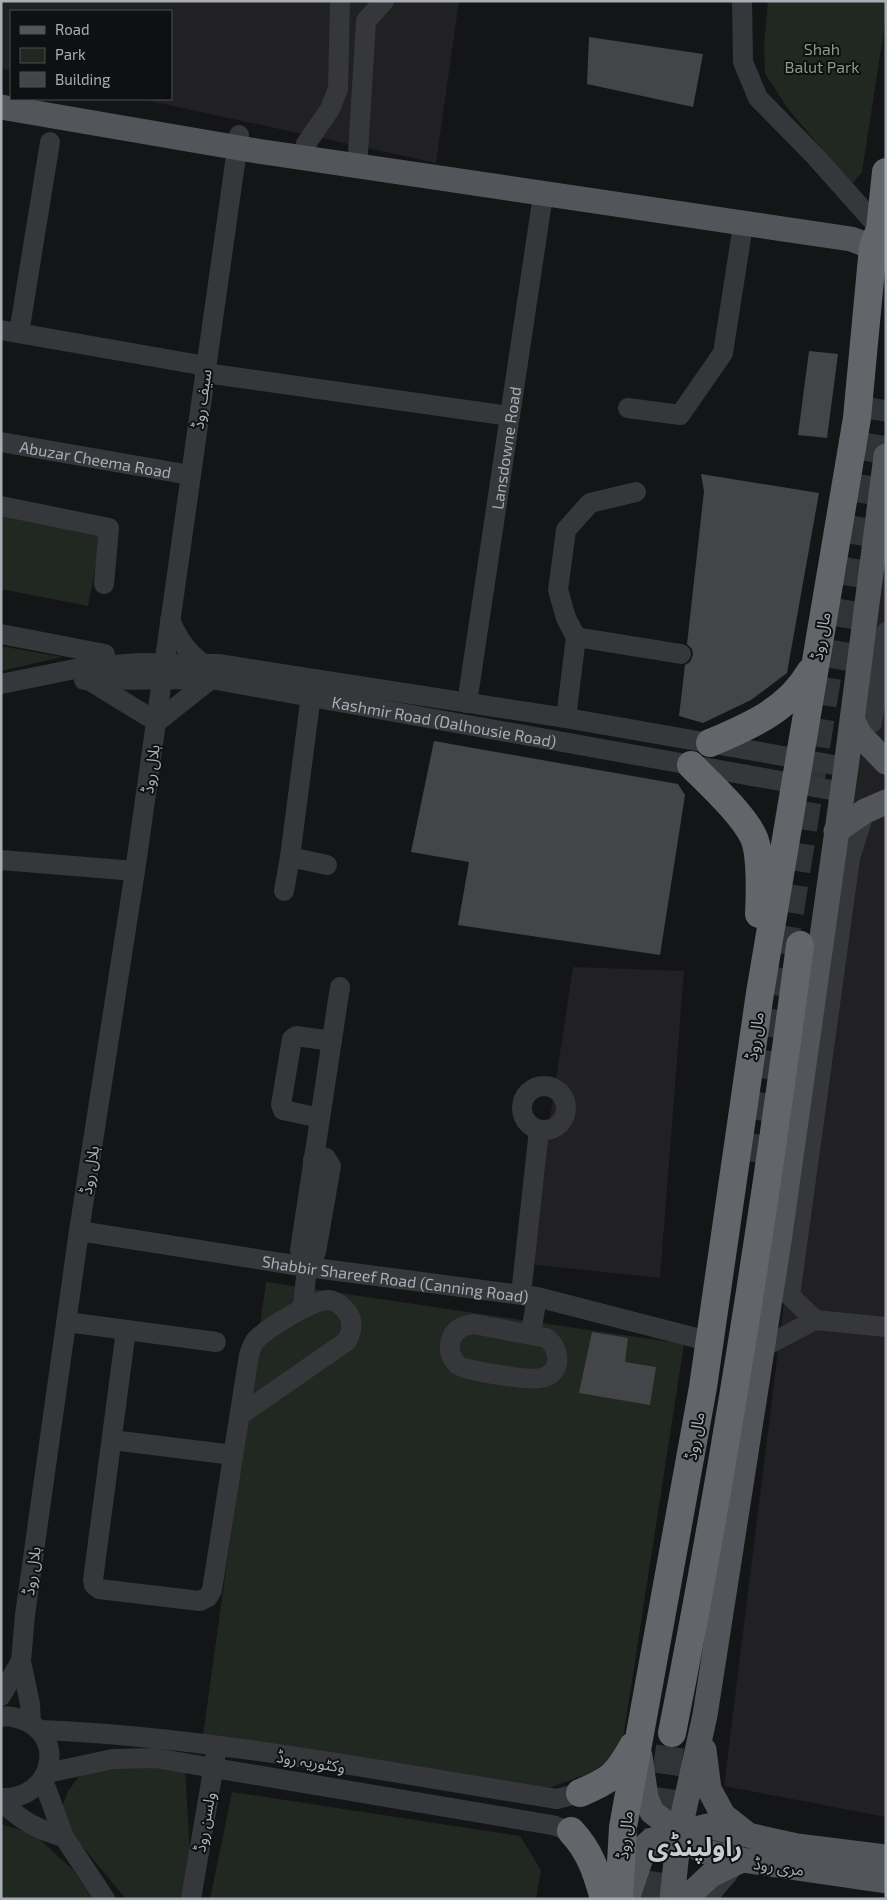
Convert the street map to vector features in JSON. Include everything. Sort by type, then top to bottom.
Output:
[{"type":"highway","name":"مال روڈ","points":[[619,1899],[623,1827],[703,1387],[708,1341],[760,993],[857,418],[886,172]]},
{"type":"highway","points":[[877,238],[879,309]]},
{"type":"highway","points":[[710,743],[755,724],[788,701],[802,685],[815,662]]},
{"type":"highway","points":[[692,765],[731,806],[754,838],[760,887],[757,946],[760,993]]},
{"type":"highway","name":"مال روڈ","points":[[672,1733],[698,1602],[767,1190],[800,945]]},
{"type":"highway","points":[[580,1793],[609,1780],[622,1766],[638,1738]]},
{"type":"highway","points":[[571,1831],[583,1844],[592,1860],[604,1899]]},
{"type":"main road","points":[[39,100],[238,141],[306,144],[745,211],[877,238]]},
{"type":"main road","points":[[1,107],[238,141],[543,194],[743,225],[851,239],[877,238]]},
{"type":"main road","points":[[886,456],[860,735],[886,762]]},
{"type":"main road","points":[[672,1899],[679,1833],[705,1716],[773,1279],[846,767],[862,722]]},
{"type":"main road","name":"Kashmir Road (Dalhousie Road)","points":[[846,767],[886,772]]},
{"type":"main road","name":"Kashmir Road (Dalhousie Road)","points":[[842,792],[879,804]]},
{"type":"main road","points":[[836,831],[879,804]]},
{"type":"main road","points":[[705,1716],[703,1758],[709,1789],[723,1816],[750,1836]]},
{"type":"main road","name":"مری روڈ","points":[[638,1738],[646,1798],[652,1812],[702,1851],[742,1860],[886,1881]]},
{"type":"main road","name":"مری روڈ","points":[[627,1899],[645,1846],[652,1840],[707,1826],[797,1846],[886,1857]]},
{"type":"main road","points":[[685,1899],[711,1875],[742,1860]]},
{"type":"street","points":[[358,153],[366,21],[384,1]]},
{"type":"street","points":[[742,1],[743,62],[758,98],[815,156],[877,238]]},
{"type":"street","points":[[306,144],[330,109],[338,89],[339,8],[366,21]]},
{"type":"street","name":"سیف روڈ","points":[[163,671],[238,141]]},
{"type":"street","points":[[50,142],[10,331],[205,369],[510,416]]},
{"type":"street","name":"Lansdowne Road","points":[[467,703],[543,194]]},
{"type":"street","points":[[628,408],[680,415],[723,353],[743,225]]},
{"type":"street","name":"Abuzar Cheema Road","points":[[1,442],[190,475]]},
{"type":"street","points":[[566,718],[576,636],[566,618],[558,590],[566,530],[590,503],[636,492]]},
{"type":"street","points":[[1,506],[109,528],[104,584]]},
{"type":"street","points":[[87,679],[157,722],[207,671],[188,653],[170,620]]},
{"type":"street","points":[[862,722],[886,632]]},
{"type":"street","points":[[1,634],[105,654]]},
{"type":"street","points":[[576,636],[681,654]]},
{"type":"street","name":"Kashmir Road (Dalhousie Road)","points":[[1,684],[84,667],[207,671],[467,703],[710,743],[796,771],[842,792]]},
{"type":"street","name":"Kashmir Road (Dalhousie Road)","points":[[1,696],[40,686],[163,671]]},
{"type":"street","name":"ہلال روڈ","points":[[45,1776],[50,1758],[47,1743],[35,1727],[21,1661],[25,1614],[163,671]]},
{"type":"street","name":"Kashmir Road (Dalhousie Road)","points":[[207,671],[311,695],[692,765],[796,771],[846,767]]},
{"type":"street","points":[[284,891],[311,695]]},
{"type":"street","points":[[790,1296],[850,858],[879,804]]},
{"type":"street","points":[[290,858],[327,865]]},
{"type":"street","points":[[1,860],[135,871]]},
{"type":"street","points":[[303,1307],[306,1267],[300,1250],[340,987]]},
{"type":"street","points":[[320,1118],[283,1110],[281,1105],[292,1039],[296,1036],[332,1041]]},
{"type":"street","points":[[531,1333],[529,1295],[539,1130]]},
{"type":"street","name":"Shabbir Shareef Road (Canning Road)","points":[[80,1231],[306,1267],[529,1295],[708,1341]]},
{"type":"street","points":[[773,1279],[815,1320]]},
{"type":"street","points":[[126,1330],[93,1580],[94,1585],[99,1589],[200,1601],[208,1597],[212,1590],[249,1355],[255,1340],[303,1307],[328,1300],[343,1306],[349,1315],[352,1326],[347,1341],[240,1415]]},
{"type":"street","points":[[762,1348],[815,1320],[886,1327]]},
{"type":"street","points":[[67,1322],[216,1342]]},
{"type":"street","points":[[466,1325],[531,1333],[552,1342],[557,1352],[558,1360],[554,1370],[546,1377],[538,1379],[463,1368],[452,1358],[450,1352],[451,1338],[456,1331],[466,1325]]},
{"type":"street","points":[[112,1440],[234,1455]]},
{"type":"street","name":"ہلال روڈ","points":[[1,1696],[21,1661]]},
{"type":"street","name":"وکٹوریہ روڈ","points":[[1,1717],[6,1716],[35,1727],[111,1733],[216,1746],[556,1798],[580,1793]]},
{"type":"street","name":"ولسن روڈ","points":[[191,1899],[216,1746]]},
{"type":"street","name":"وکٹوریہ روڈ","points":[[45,1776],[113,1759],[155,1758],[214,1766],[542,1823],[571,1831]]},
{"type":"street","points":[[1,1800],[15,1799],[31,1792],[45,1776]]},
{"type":"street","points":[[45,1776],[64,1837],[105,1899]]},
{"type":"street","points":[[1,1800],[16,1816],[39,1830],[64,1837]]},
{"type":"street","points":[[706,1899],[742,1860]]},
{"type":"shaded area","points":[[1,1],[459,1],[436,163],[146,100],[172,100],[172,10],[10,10],[10,70],[1,68]]},
{"type":"shaded area","points":[[886,479],[886,1817],[724,1786]]},
{"type":"shaded area","points":[[573,967],[684,971],[660,1278],[528,1264]]},
{"type":"green space","name":"Shah Balut Park","points":[[768,1],[886,1],[886,17],[862,172],[852,184],[789,110],[765,74],[764,46]]},
{"type":"green space","points":[[1,514],[102,535],[88,606],[1,589]]},
{"type":"green space","points":[[1,646],[62,657],[1,671]]},
{"type":"green space","points":[[266,1282],[684,1344],[621,1752],[590,1773],[546,1789],[203,1735]]},
{"type":"green space","points":[[111,1762],[185,1768],[190,1855],[185,1899],[126,1899],[68,1829],[60,1812],[68,1791],[84,1770]]},
{"type":"green space","points":[[232,1792],[520,1836],[541,1870],[536,1899],[210,1899]]},
{"type":"green space","points":[[1,1824],[34,1834],[73,1870],[93,1899],[1,1899]]},
{"type":"building","points":[[589,37],[703,54],[693,107],[587,84]]},
{"type":"building","points":[[809,351],[838,354],[827,438],[798,435]]},
{"type":"building","points":[[701,474],[819,493],[787,673],[751,700],[703,723],[679,716],[685,665],[690,662],[693,655],[692,649],[687,644],[704,491]]},
{"type":"building","points":[[434,741],[678,784],[685,795],[660,955],[458,925],[469,862],[411,852]]},
{"type":"building","points":[[592,1332],[628,1338],[625,1362],[656,1367],[650,1405],[579,1393]]},
{"type":"tunnel","points":[[842,670],[886,400]]},
{"type":"tunnel","points":[[748,1161],[765,1069],[832,646]]},
{"type":"tunnel","points":[[648,1899],[672,1733]]},
{"type":"district","name":"راولپنڈی","points":[[695,1845]]}]
